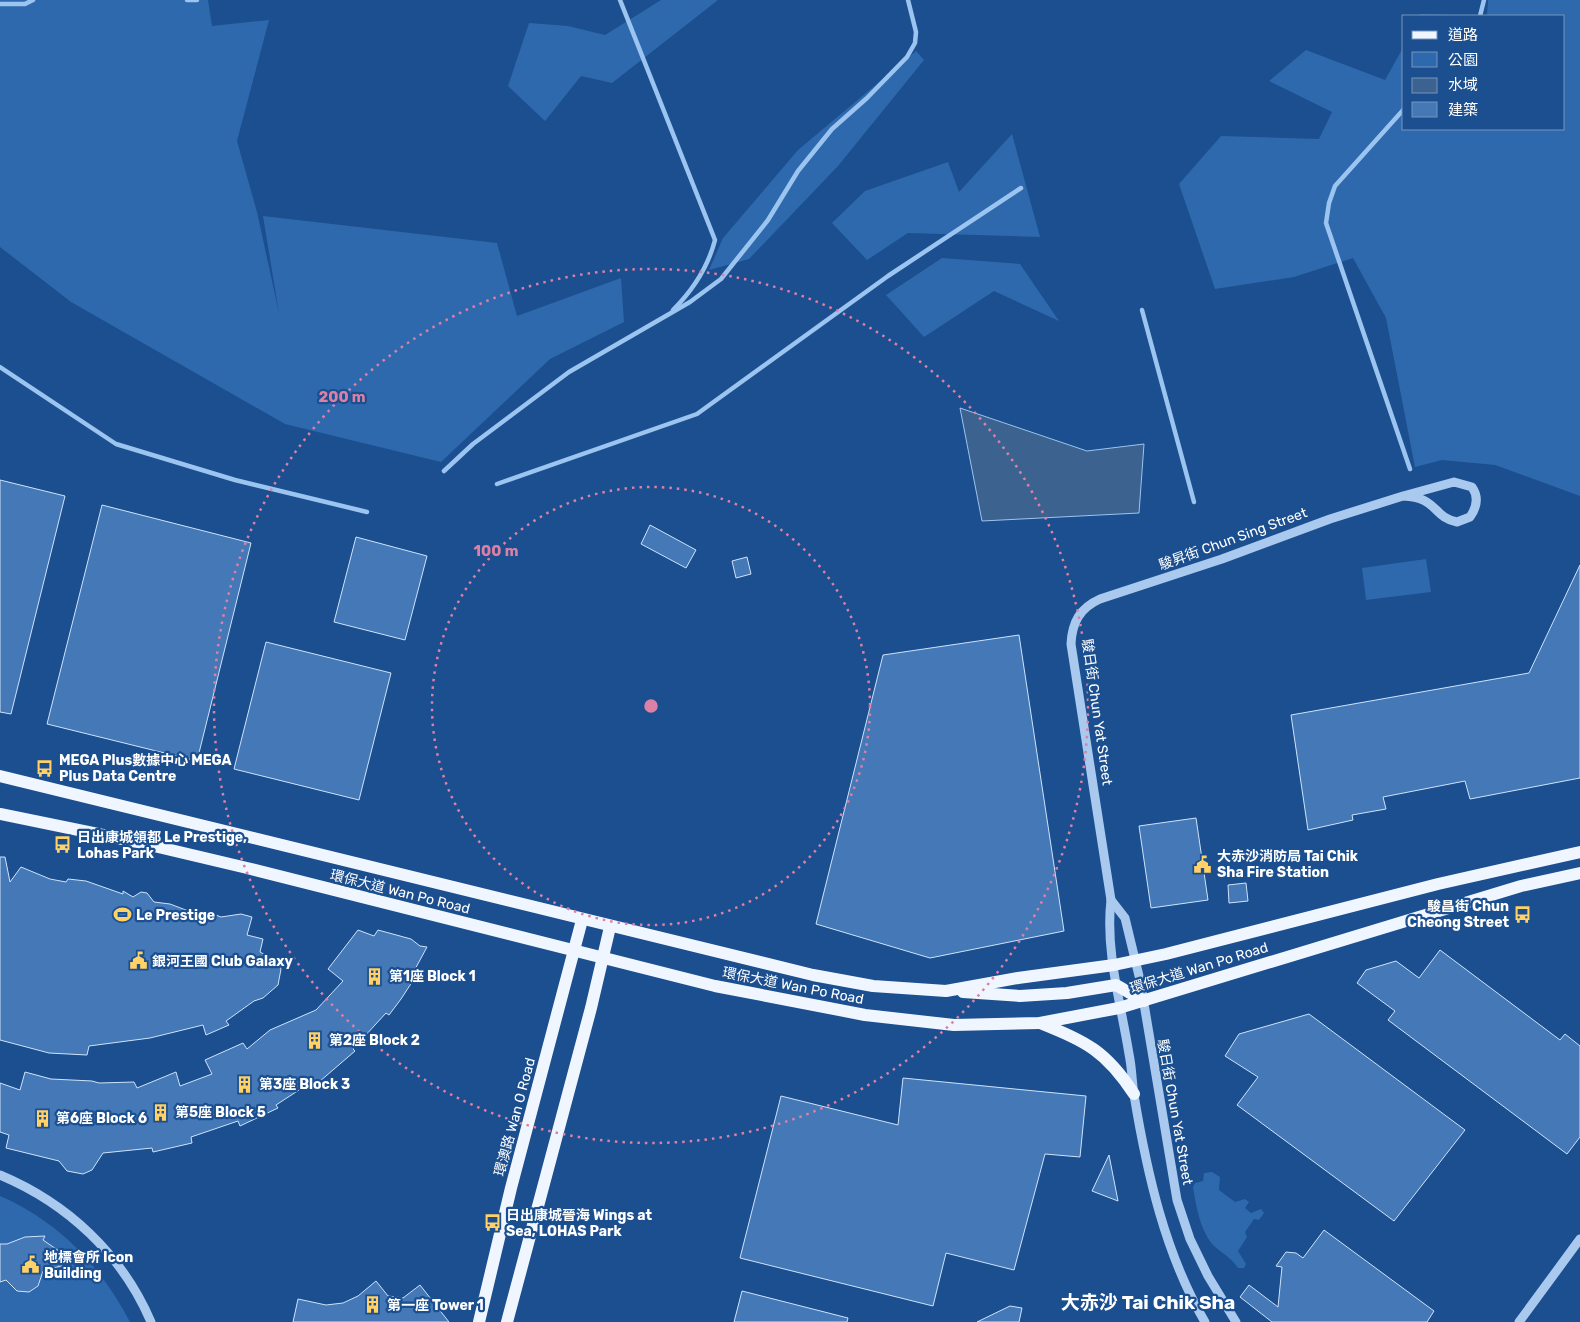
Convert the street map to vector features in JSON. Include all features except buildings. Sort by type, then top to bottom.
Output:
[{"type":"main road","name":"環保大道 Wan Po Road","points":[[0,776],[813,976],[873,986],[946,991],[1018,978],[1114,965],[1438,884],[1580,852]]},
{"type":"main road","name":"環保大道 Wan Po Road","points":[[0,814],[147,844],[724,988],[865,1015],[954,1024],[1040,1023],[1119,1008],[1521,886],[1580,874]]},
{"type":"main road","name":"環澳路 Wan O Road","points":[[479,1322],[582,920]]},
{"type":"main road","points":[[507,1322],[610,927]]},
{"type":"main road","points":[[946,991],[1020,996],[1067,993],[1116,985],[1144,1001]]},
{"type":"main road","points":[[1040,1023],[1084,1042],[1103,1055],[1119,1071],[1134,1094]]},
{"type":"street","name":"駿昇街 Chun Sing Street","points":[[1076,617],[1085,607],[1100,599],[1222,559],[1330,519],[1403,496],[1448,483],[1461,482],[1472,487],[1477,499],[1470,517],[1457,522],[1445,518],[1426,500],[1403,496]]},
{"type":"street","name":"駿日街 Chun Yat Street","points":[[1076,617],[1071,644],[1111,900],[1109,920],[1116,985],[1129,1052],[1134,1094],[1147,1162],[1168,1240],[1187,1291],[1205,1322]]},
{"type":"street","name":"駿日街 Chun Yat Street","points":[[1111,900],[1125,918],[1135,960],[1144,1001],[1168,1156],[1177,1200],[1190,1239],[1208,1276],[1236,1322]]},
{"type":"street","points":[[0,1175],[37,1192],[76,1220],[109,1253],[124,1272],[151,1322]]},
{"type":"street","points":[[1519,1322],[1580,1239]]},
{"type":"green space","points":[[0,0],[208,0],[212,26],[269,20],[237,141],[257,212],[279,313],[263,216],[497,243],[517,316],[621,278],[624,322],[550,359],[441,462],[285,424],[71,302],[0,247]]},
{"type":"green space","points":[[661,0],[718,0],[612,83],[581,76],[545,121],[508,86],[529,23],[568,26],[605,35]]},
{"type":"green space","points":[[1488,0],[1580,0],[1580,496],[1495,465],[1442,460],[1415,467],[1386,318],[1353,258],[1294,277],[1215,289],[1179,184],[1221,136],[1319,139],[1332,112],[1269,81],[1306,50],[1385,80],[1402,50],[1402,130],[1565,130],[1565,15],[1487,15]]},
{"type":"green space","points":[[1421,14],[1454,15],[1420,15]]},
{"type":"green space","points":[[916,51],[924,60],[838,166],[749,259],[709,270],[723,238],[798,150]]},
{"type":"green space","points":[[1012,134],[1040,237],[908,233],[867,260],[832,223],[865,191],[948,162],[959,192]]},
{"type":"green space","points":[[942,258],[1020,264],[1059,321],[994,291],[924,337],[886,295]]},
{"type":"green space","points":[[1426,559],[1431,592],[1366,600],[1362,568]]},
{"type":"green space","points":[[1212,1172],[1220,1177],[1219,1190],[1235,1202],[1245,1199],[1249,1202],[1245,1208],[1251,1213],[1261,1209],[1264,1213],[1259,1220],[1254,1219],[1245,1232],[1247,1237],[1238,1251],[1246,1264],[1244,1268],[1238,1268],[1212,1244],[1197,1209],[1193,1187],[1195,1183],[1203,1181],[1204,1173]]},
{"type":"green space","points":[[0,1196],[41,1218],[76,1247],[106,1282],[130,1322],[0,1322]]},
{"type":"water","points":[[960,408],[1087,451],[1144,444],[1139,513],[982,521]]},
{"type":"waterway","points":[[0,4],[25,4],[33,0]]},
{"type":"waterway","points":[[187,0],[197,0]]},
{"type":"waterway","points":[[620,0],[715,240],[708,260],[698,278],[687,295],[673,310]]},
{"type":"waterway","points":[[444,471],[473,444],[569,372],[690,302],[721,279],[768,220],[798,171],[832,129],[867,98],[907,57],[915,43],[916,32],[908,0]]},
{"type":"waterway","points":[[1480,15],[1484,0]]},
{"type":"waterway","points":[[1402,111],[1335,186],[1329,203],[1326,223],[1410,469]]},
{"type":"waterway","points":[[497,484],[697,414],[888,276],[1021,188]]},
{"type":"waterway","points":[[1142,310],[1194,502]]},
{"type":"waterway","points":[[0,367],[116,444],[235,480],[367,512]]},
{"type":"place","name":"MEGA Plus數據中心 MEGA Plus Data Centre","points":[[45,768]]},
{"type":"place","name":"日出康城領都 Le Prestige, Lohas Park","points":[[63,845]]},
{"type":"place","name":"大赤沙消防局 Tai Chik Sha Fire Station","points":[[1203,864]]},
{"type":"place","name":"駿昌街 Chun Cheong Street","points":[[1523,914]]},
{"type":"place","name":"Le Prestige","points":[[122,915]]},
{"type":"place","name":"銀河王國 Club Galaxy","points":[[138,961]]},
{"type":"place","name":"第1座 Block 1","points":[[375,976]]},
{"type":"place","name":"第2座 Block 2","points":[[315,1040]]},
{"type":"place","name":"第3座 Block 3","points":[[245,1084]]},
{"type":"place","name":"第5座 Block 5","points":[[161,1112]]},
{"type":"place","name":"第6座 Block 6","points":[[42,1118]]},
{"type":"place","name":"日出康城晉海 Wings at Sea, LOHAS Park","points":[[492,1223]]},
{"type":"place","name":"地標會所 Icon Building","points":[[30,1265]]},
{"type":"place","name":"第一座 Tower 1","points":[[373,1305]]},
{"type":"district","name":"大赤沙 Tai Chik Sha","points":[[1148,1302]]}]
